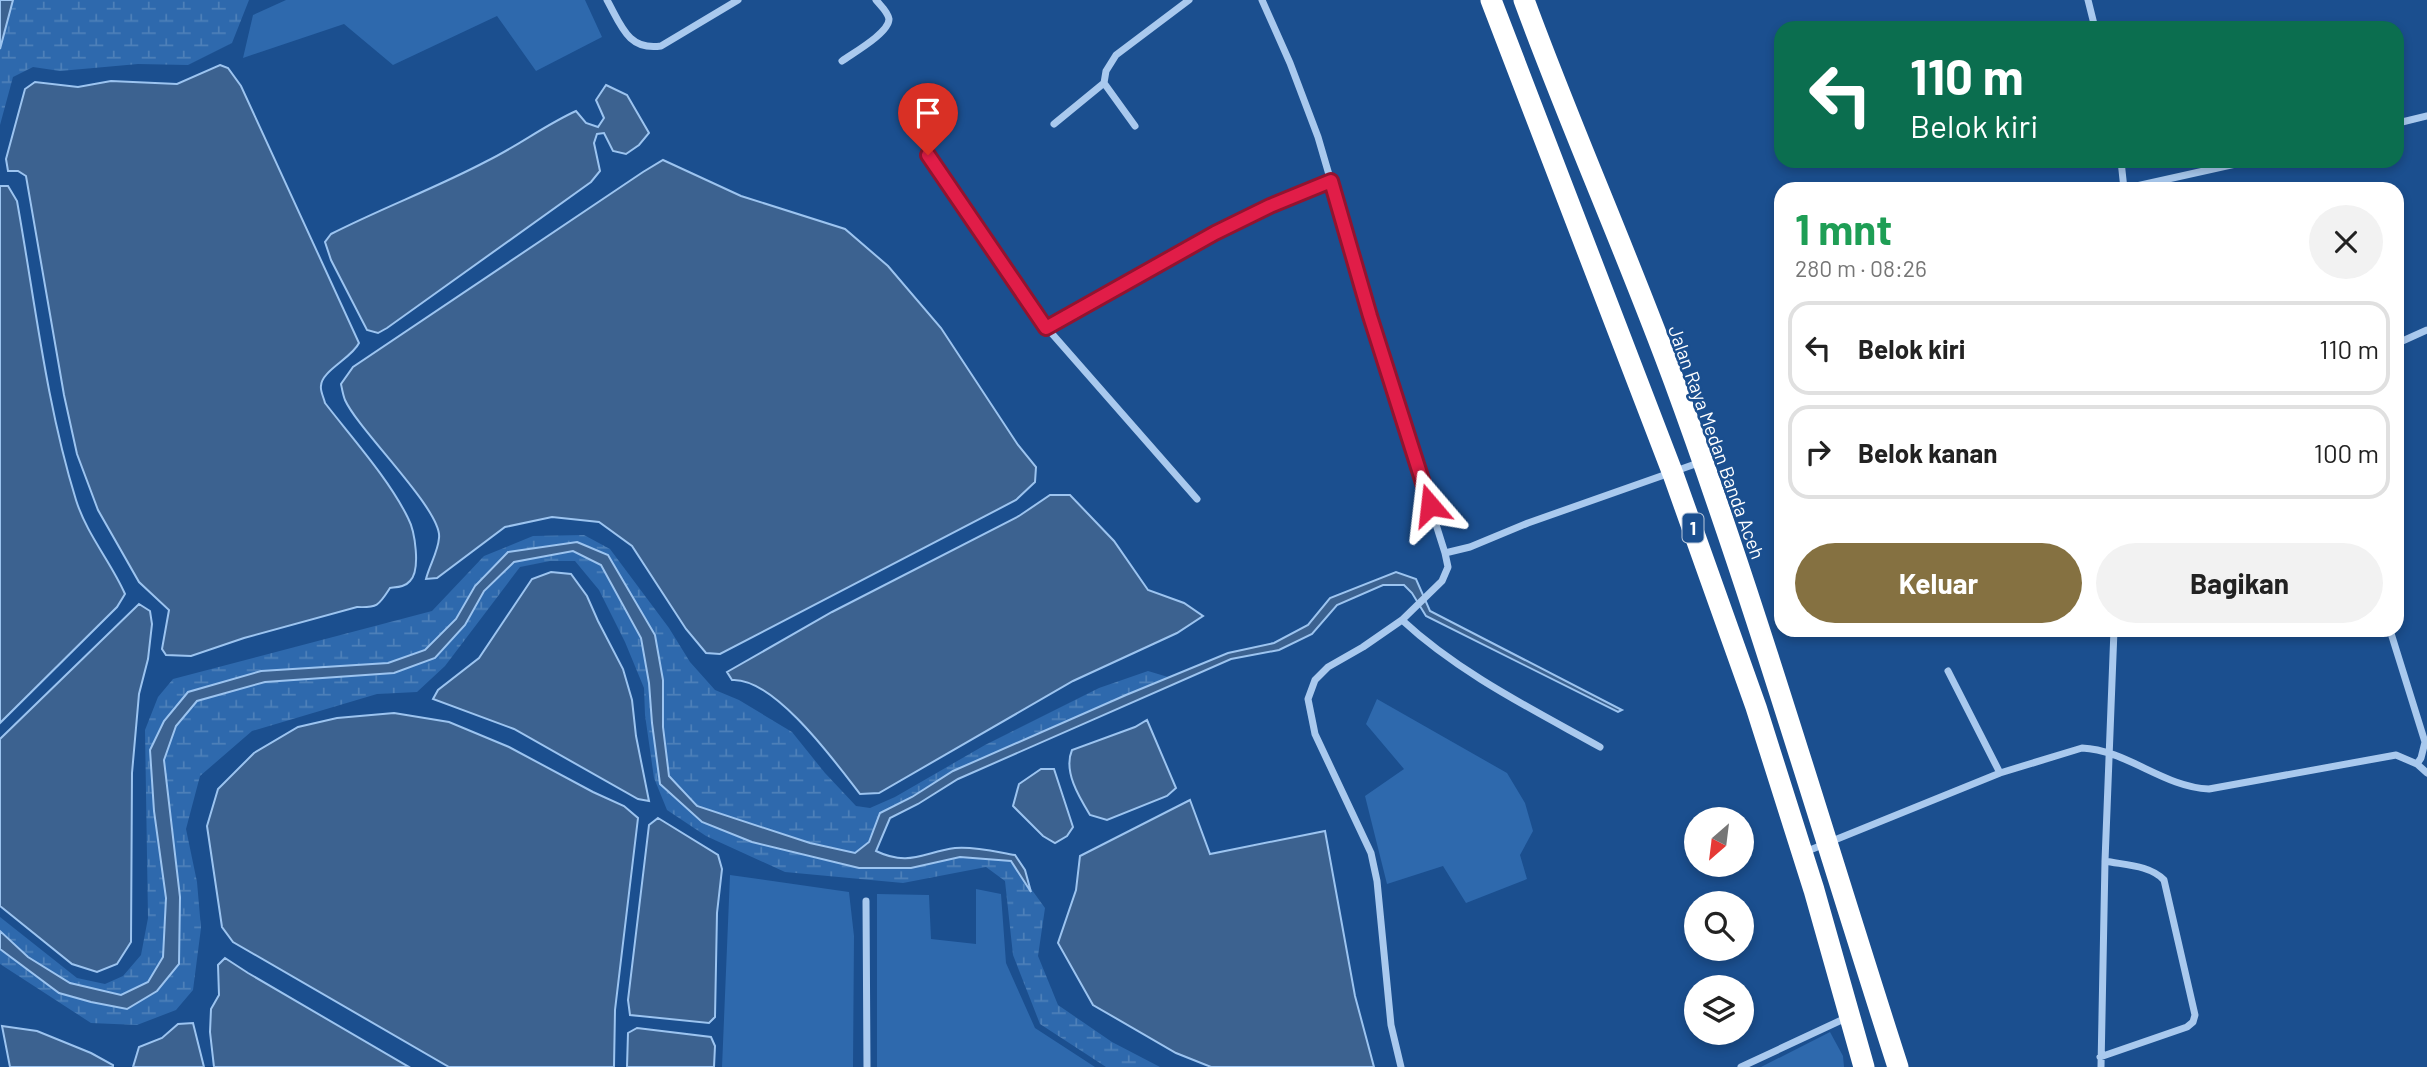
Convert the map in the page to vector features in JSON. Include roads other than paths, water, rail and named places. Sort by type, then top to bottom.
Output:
[{"type":"highway","name":"1","points":[[1492,0],[1673,474],[1756,706],[1864,1067]]},
{"type":"highway","name":"Jalan Raya Medan Banda Aceh","points":[[1524,0],[1567,115],[1674,381],[1759,631],[1898,1067]]},
{"type":"highway","points":[[1733,641],[1759,631]]},
{"type":"street","points":[[607,0],[632,40],[650,48],[661,46],[738,0]]},
{"type":"street","points":[[842,61],[883,31],[888,24],[888,16],[876,0]]},
{"type":"street","points":[[1054,124],[1104,83],[1106,71],[1116,55],[1189,0]]},
{"type":"street","points":[[1262,0],[1303,96],[1331,181],[1448,567],[1442,581],[1402,620],[1328,667],[1315,680],[1308,699],[1315,734],[1371,853],[1378,894],[1391,1025],[1401,1067]]},
{"type":"street","points":[[2088,0],[2093,21]]},
{"type":"street","points":[[1104,83],[1135,126]]},
{"type":"street","points":[[2404,122],[2427,116]]},
{"type":"street","points":[[928,155],[1046,328],[1197,499]]},
{"type":"street","points":[[2154,182],[2218,168]]},
{"type":"street","points":[[1046,328],[1215,233],[1270,206],[1331,181]]},
{"type":"street","points":[[2404,340],[2427,330]]},
{"type":"street","points":[[1445,553],[1470,547],[1528,523],[1702,462]]},
{"type":"street","points":[[1402,620],[1422,639],[1448,657],[1522,704],[1600,747]]},
{"type":"street","points":[[2101,1067],[2105,861],[2114,637]]},
{"type":"street","points":[[2392,637],[2425,742],[2417,764]]},
{"type":"street","points":[[1948,671],[2000,773]]},
{"type":"street","points":[[1802,853],[2000,773],[2082,748],[2094,748],[2177,784],[2202,789],[2396,755],[2417,764],[2427,773]]},
{"type":"street","points":[[2100,1057],[2187,1027],[2195,1016],[2164,880],[2158,873],[2149,870],[2105,861]]},
{"type":"street","points":[[866,901],[867,1067]]},
{"type":"street","points":[[1741,1067],[1848,1017]]}]
